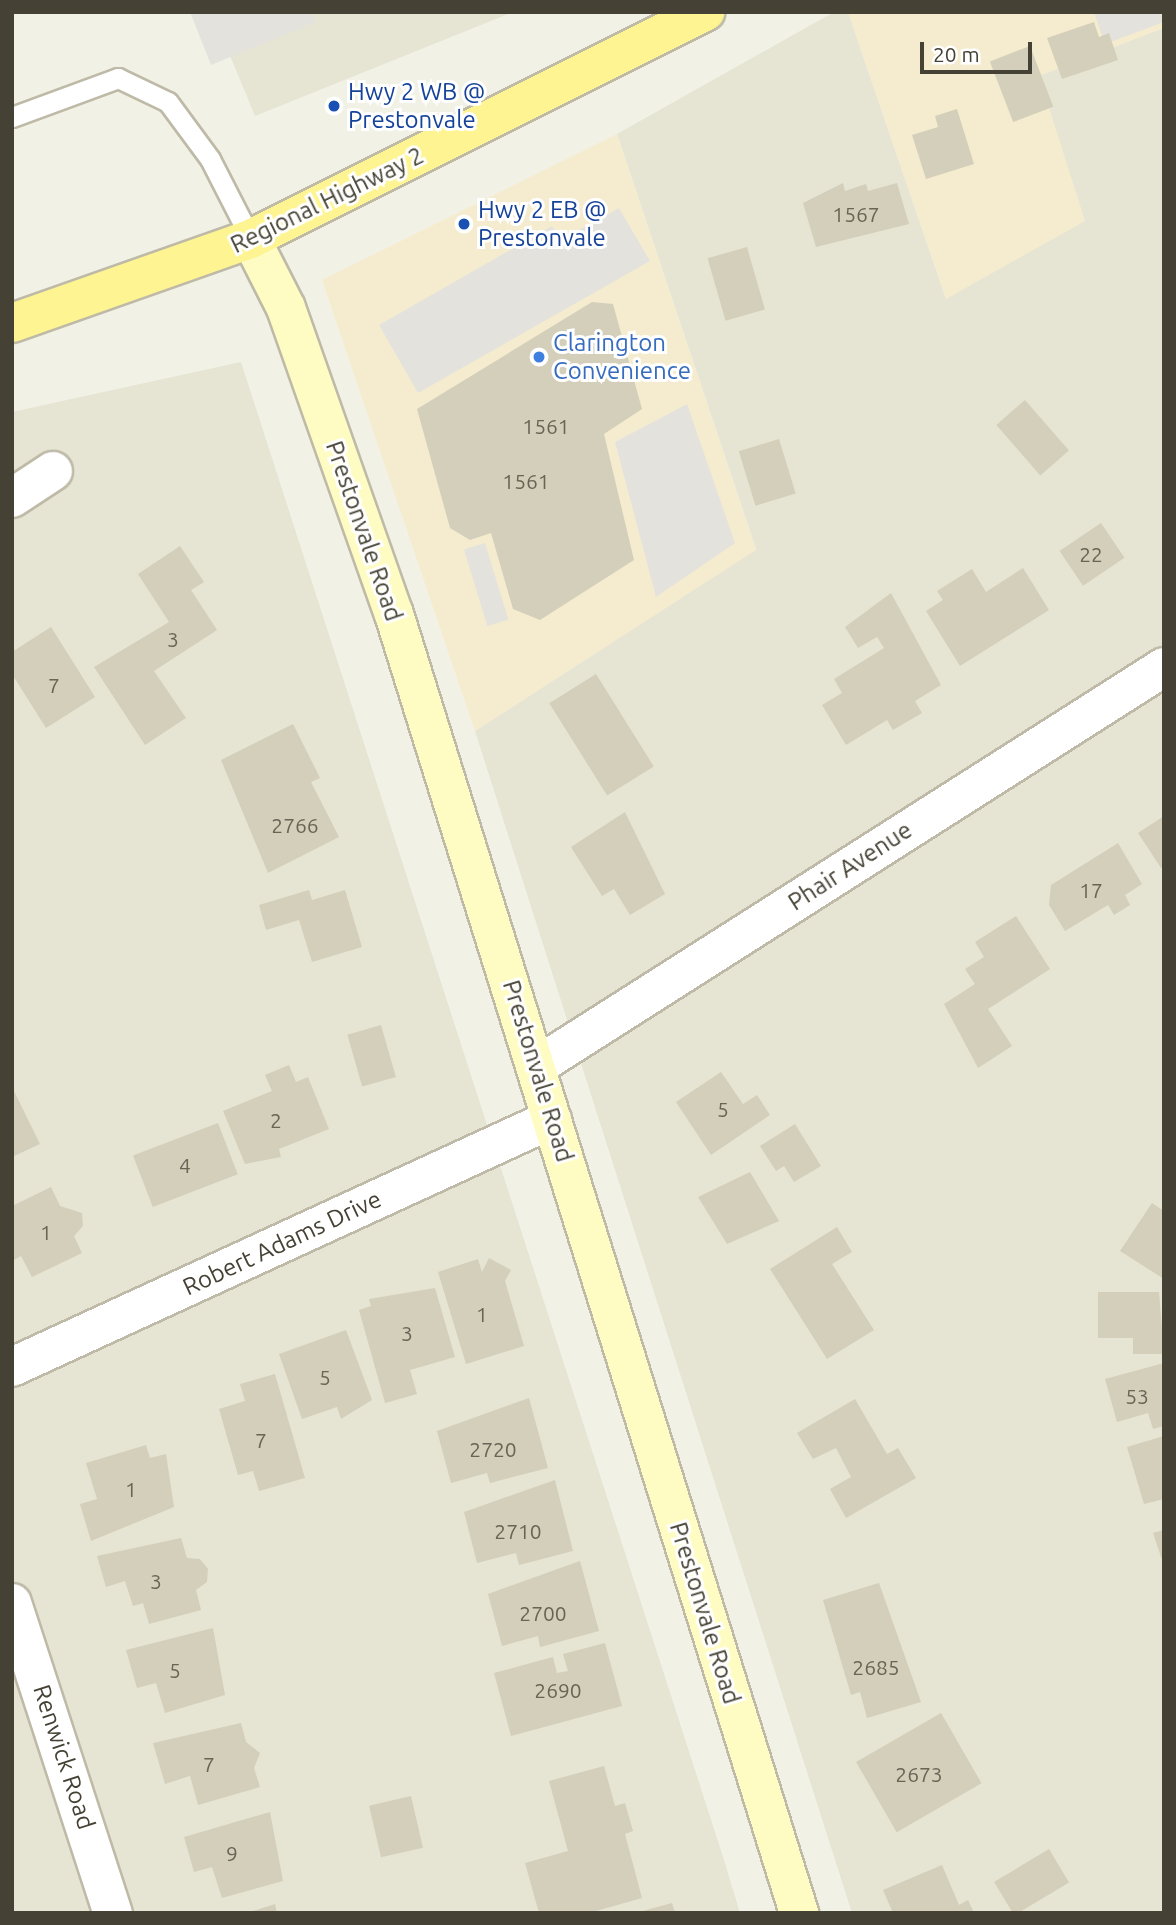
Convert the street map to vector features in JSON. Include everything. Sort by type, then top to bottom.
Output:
[{"type":"main road","name":"Regional Highway 2","points":[[12,323],[251,239],[705,12]]},
{"type":"street","name":"Prestonvale Road","points":[[251,239],[286,308],[394,614],[799,1913]]},
{"type":"street","points":[[12,498],[53,471]]},
{"type":"street","name":"Phair Avenue","points":[[537,1066],[1164,667]]},
{"type":"street","name":"Robert Adams Drive","points":[[12,1367],[552,1119]]},
{"type":"street","name":"Renwick Road","points":[[12,1603],[113,1913]]},
{"type":"lane","points":[[12,117],[118,78],[168,103],[210,159],[251,239]]},
{"type":"shaded area","points":[[190,12],[312,12],[316,22],[211,65]]},
{"type":"shaded area","points":[[212,12],[513,12],[255,116]]},
{"type":"shaded area","points":[[834,12],[848,12],[946,299],[1039,76],[1164,25],[1164,1913],[852,1913],[475,731],[756,549],[617,134]]},
{"type":"shaded area","points":[[848,12],[1164,12],[1164,28],[1039,76],[1085,221],[946,299]]},
{"type":"shaded area","points":[[1094,12],[1164,12],[1164,22],[1105,44]]},
{"type":"shaded area","points":[[617,134],[756,550],[475,731],[322,280]]},
{"type":"shaded area","points":[[619,208],[650,261],[418,393],[379,325],[552,226],[560,240]]},
{"type":"shaded area","points":[[241,362],[740,1913],[12,1913],[12,412]]},
{"type":"shaded area","points":[[687,404],[735,543],[656,597],[615,442]]},
{"type":"shaded area","points":[[485,543],[508,620],[487,626],[464,549]]},
{"type":"building","points":[[1094,22],[1099,37],[1109,33],[1118,60],[1062,79],[1047,38]]},
{"type":"building","points":[[1030,46],[1053,107],[1013,122],[990,61]]},
{"type":"building","points":[[957,109],[974,164],[926,179],[912,135],[938,127],[935,116]]},
{"type":"building","points":[[843,183],[845,191],[866,184],[868,191],[897,183],[909,224],[816,247],[803,203]]},
{"type":"building","points":[[747,247],[765,309],[726,321],[708,258]]},
{"type":"building","points":[[592,302],[613,304],[642,409],[604,434],[634,560],[540,620],[513,609],[491,533],[470,540],[450,528],[417,409]]},
{"type":"building","points":[[1025,400],[1069,451],[1040,475],[996,425]]},
{"type":"building","points":[[779,439],[796,494],[756,506],[739,451]]},
{"type":"building","points":[[1101,523],[1124,558],[1083,586],[1060,551]]},
{"type":"building","points":[[180,546],[204,582],[191,590],[217,630],[154,671],[186,718],[145,745],[94,667],[169,622],[138,574]]},
{"type":"building","points":[[1023,568],[1049,610],[960,666],[926,611],[943,600],[937,591],[972,569],[986,592]]},
{"type":"building","points":[[891,593],[941,685],[915,701],[922,713],[893,730],[887,720],[846,745],[822,705],[842,693],[834,679],[884,648],[877,637],[858,648],[845,627]]},
{"type":"building","points":[[51,627],[95,697],[46,728],[12,674],[12,652]]},
{"type":"building","points":[[596,674],[654,766],[607,796],[549,703]]},
{"type":"building","points":[[293,724],[320,778],[311,782],[339,837],[268,873],[221,760]]},
{"type":"building","points":[[625,812],[665,894],[630,915],[614,889],[602,896],[571,847]]},
{"type":"building","points":[[1164,816],[1164,866],[1161,868],[1138,833]]},
{"type":"building","points":[[1118,843],[1142,884],[1125,895],[1130,905],[1114,915],[1108,905],[1065,931],[1049,905],[1051,885]]},
{"type":"building","points":[[309,890],[312,900],[345,890],[362,947],[312,962],[299,920],[266,930],[259,905]]},
{"type":"building","points":[[1016,916],[1050,969],[988,1009],[1012,1046],[978,1068],[944,1004],[975,984],[965,969],[984,957],[975,942]]},
{"type":"building","points":[[381,1025],[396,1077],[362,1087],[347,1035]]},
{"type":"building","points":[[289,1065],[296,1082],[308,1077],[329,1129],[279,1149],[281,1157],[245,1164],[223,1111],[272,1091],[265,1075]]},
{"type":"building","points":[[721,1072],[743,1104],[757,1095],[770,1115],[711,1155],[676,1102]]},
{"type":"building","points":[[12,1087],[40,1144],[12,1157]]},
{"type":"building","points":[[218,1123],[238,1174],[153,1207],[133,1156]]},
{"type":"building","points":[[795,1124],[821,1166],[794,1182],[784,1166],[776,1171],[760,1146]]},
{"type":"building","points":[[750,1172],[779,1221],[727,1244],[698,1197]]},
{"type":"building","points":[[51,1187],[60,1206],[82,1213],[83,1226],[74,1236],[82,1253],[32,1277],[21,1256],[12,1261],[12,1206]]},
{"type":"building","points":[[1152,1203],[1164,1211],[1164,1279],[1120,1251]]},
{"type":"building","points":[[837,1227],[852,1252],[832,1264],[874,1330],[827,1359],[770,1269]]},
{"type":"building","points":[[489,1258],[511,1270],[505,1281],[524,1346],[466,1364],[438,1272],[478,1259],[482,1272]]},
{"type":"building","points":[[435,1288],[455,1357],[410,1370],[417,1394],[385,1403],[359,1310],[371,1306],[369,1299]]},
{"type":"building","points":[[1098,1292],[1159,1292],[1164,1354],[1133,1354],[1133,1338],[1098,1338]]},
{"type":"building","points":[[346,1330],[372,1400],[341,1419],[337,1407],[302,1419],[279,1354]]},
{"type":"building","points":[[1164,1363],[1164,1426],[1153,1429],[1148,1413],[1117,1422],[1105,1379]]},
{"type":"building","points":[[275,1374],[305,1478],[259,1491],[253,1471],[238,1475],[219,1409],[245,1401],[240,1384]]},
{"type":"building","points":[[529,1398],[548,1468],[490,1483],[487,1473],[451,1483],[437,1431]]},
{"type":"building","points":[[855,1399],[887,1454],[898,1448],[916,1478],[846,1518],[830,1489],[851,1477],[836,1448],[813,1459],[797,1433]]},
{"type":"building","points":[[1164,1436],[1164,1499],[1144,1504],[1127,1447]]},
{"type":"building","points":[[146,1445],[150,1458],[166,1454],[174,1507],[91,1541],[80,1504],[97,1499],[86,1463]]},
{"type":"building","points":[[555,1480],[573,1551],[519,1565],[516,1553],[477,1563],[464,1512]]},
{"type":"building","points":[[1164,1530],[1164,1563],[1163,1563],[1153,1533]]},
{"type":"building","points":[[181,1538],[187,1558],[200,1559],[208,1569],[207,1582],[196,1590],[201,1610],[149,1624],[143,1603],[133,1606],[125,1581],[106,1587],[97,1556]]},
{"type":"building","points":[[580,1561],[599,1631],[540,1647],[538,1636],[502,1646],[488,1594]]},
{"type":"building","points":[[879,1583],[921,1702],[867,1718],[860,1692],[851,1695],[823,1600]]},
{"type":"building","points":[[213,1628],[225,1695],[165,1713],[156,1683],[137,1688],[126,1650]]},
{"type":"building","points":[[605,1643],[622,1706],[511,1736],[494,1673],[553,1657],[557,1673],[568,1671],[563,1654]]},
{"type":"building","points":[[941,1713],[982,1783],[897,1832],[856,1762]]},
{"type":"building","points":[[241,1723],[246,1742],[260,1753],[254,1768],[260,1787],[198,1805],[190,1776],[165,1784],[153,1743]]},
{"type":"building","points":[[604,1766],[615,1806],[625,1803],[633,1831],[625,1834],[642,1898],[589,1913],[539,1913],[525,1863],[568,1851],[549,1781]]},
{"type":"building","points":[[411,1796],[423,1848],[381,1857],[369,1806]]},
{"type":"building","points":[[270,1812],[283,1881],[222,1898],[212,1867],[194,1872],[184,1837]]},
{"type":"building","points":[[1049,1849],[1069,1882],[1018,1913],[1013,1913],[994,1882]]},
{"type":"building","points":[[942,1865],[959,1905],[968,1900],[974,1913],[893,1913],[883,1890]]},
{"type":"building","points":[[672,1903],[675,1913],[639,1913],[639,1912]]},
{"type":"building","points":[[275,1904],[277,1913],[250,1913],[250,1912]]},
{"type":"place","name":"Hwy 2 WB @ Prestonvale","points":[[334,106]]},
{"type":"place","name":"Hwy 2 EB @ Prestonvale","points":[[464,224]]},
{"type":"place","name":"Clarington Convenience","points":[[539,357]]}]
